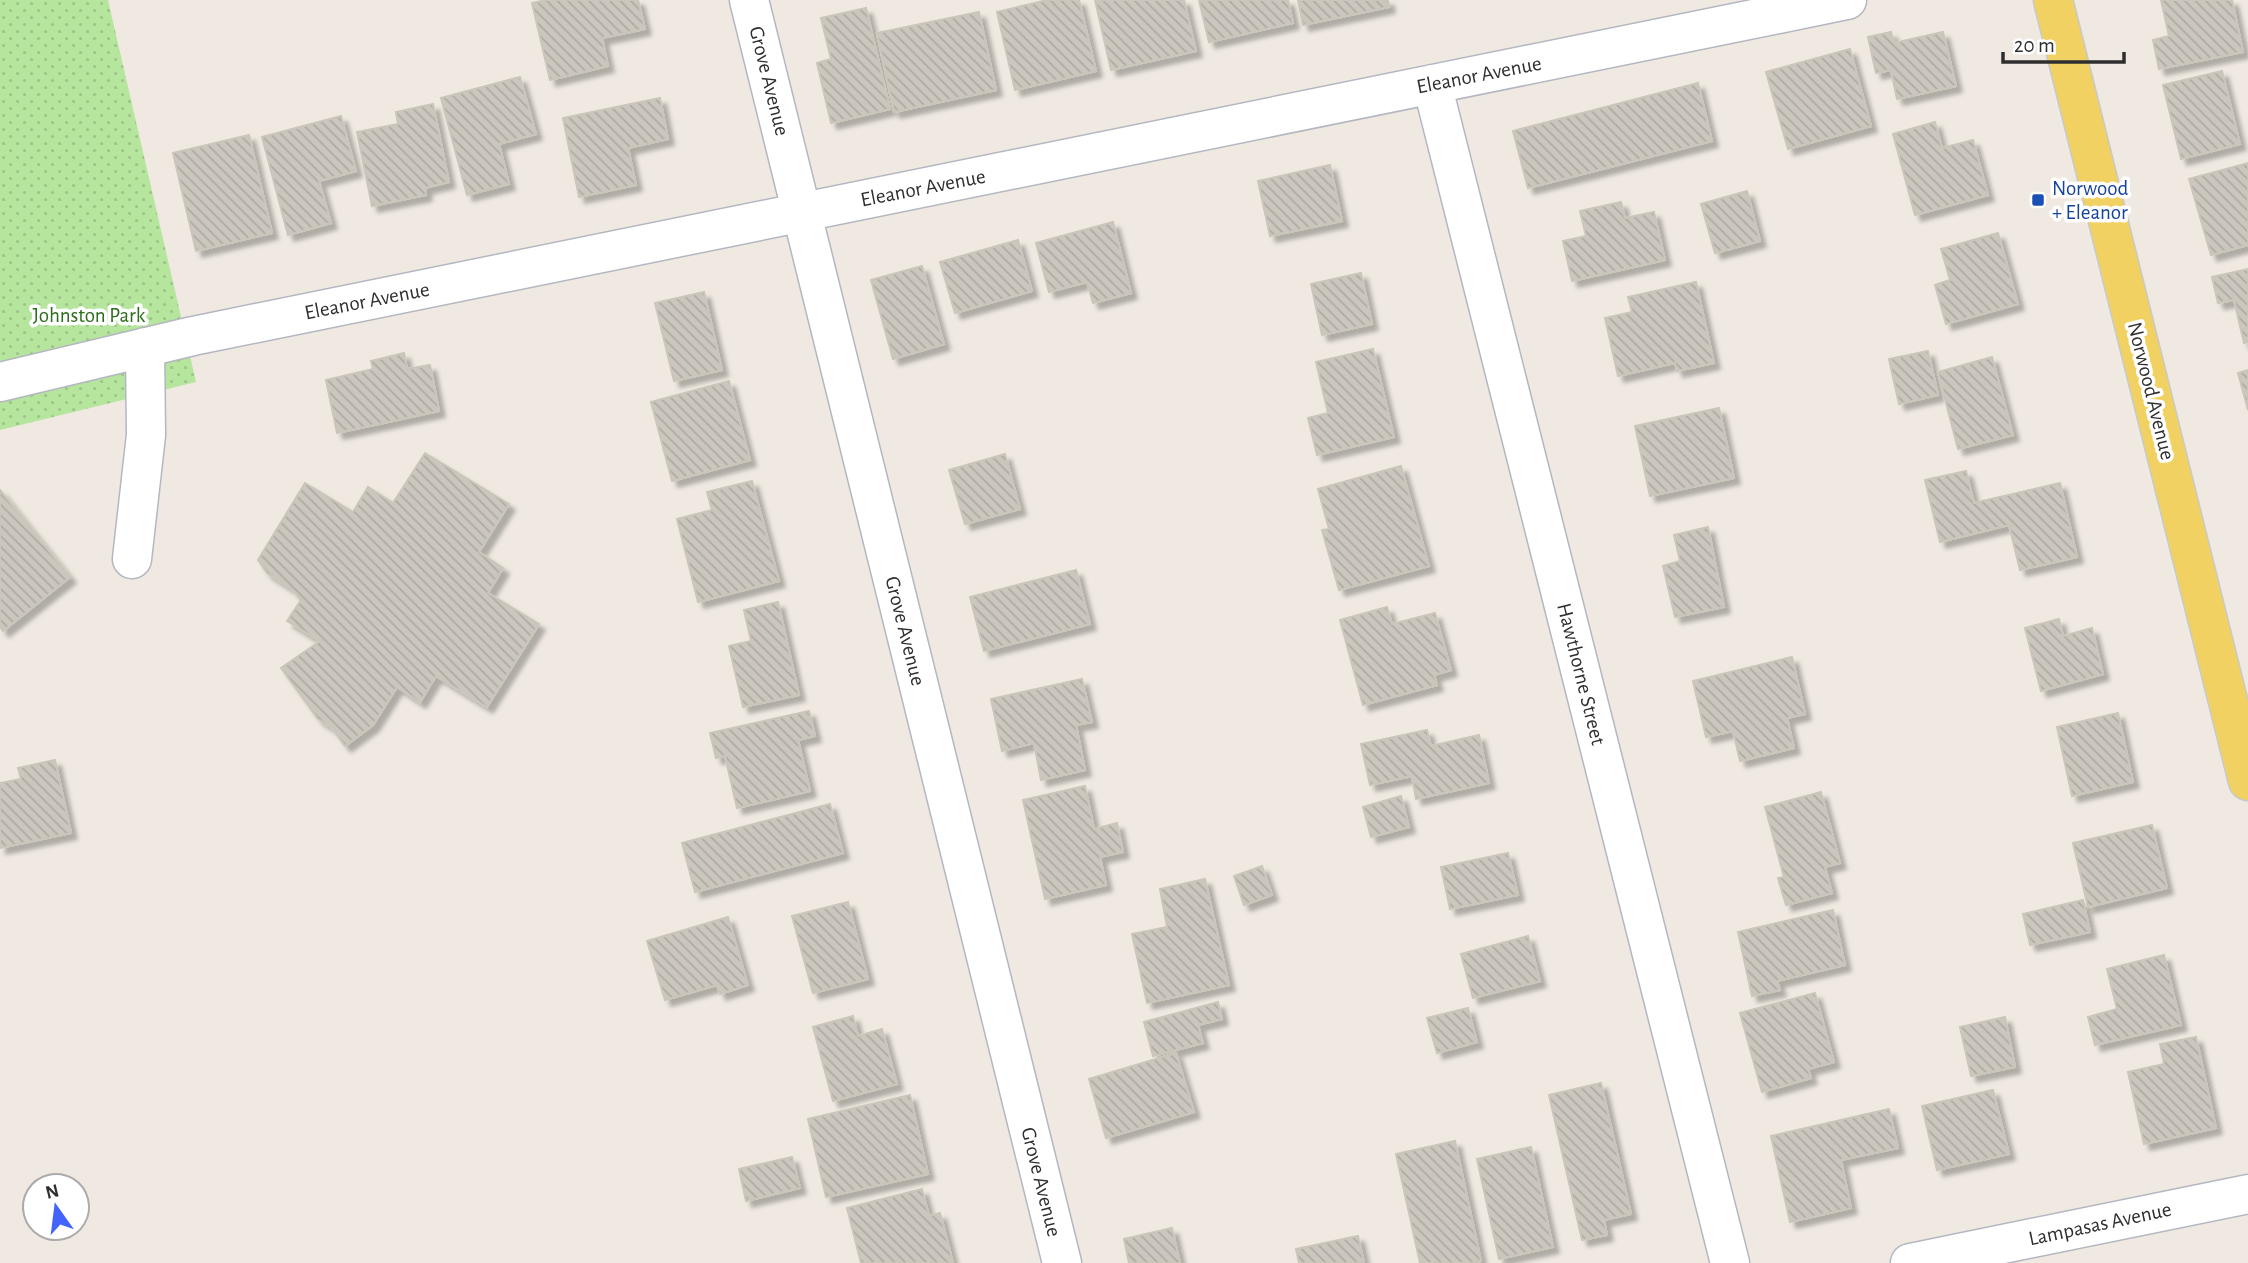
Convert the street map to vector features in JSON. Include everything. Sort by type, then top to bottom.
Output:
[{"type":"main road","name":"Norwood Avenue","points":[[2053,0],[2248,781]]},
{"type":"street","name":"Grove Avenue","points":[[749,0],[1062,1263]]},
{"type":"street","name":"Eleanor Avenue","points":[[0,382],[145,347],[1847,0]]},
{"type":"street","name":"Hawthorne Street","points":[[1432,84],[1730,1263]]},
{"type":"street","points":[[132,559],[146,435],[145,347]]},
{"type":"street","name":"Lampasas Avenue","points":[[1910,1263],[2248,1194]]},
{"type":"green space","name":"Johnston Park","points":[[0,0],[108,0],[196,382],[0,430]]},
{"type":"building","points":[[546,0],[638,0],[645,29],[602,38],[608,66],[550,80],[532,3]]},
{"type":"building","points":[[1047,0],[1079,0],[1096,71],[1015,90],[997,12]]},
{"type":"building","points":[[1095,0],[1184,0],[1196,51],[1111,70]]},
{"type":"building","points":[[1199,0],[1288,0],[1293,23],[1209,42]]},
{"type":"building","points":[[1298,0],[1388,0],[1389,7],[1303,25]]},
{"type":"building","points":[[2161,0],[2232,0],[2243,52],[2159,69],[2153,40],[2169,36]]},
{"type":"building","points":[[866,8],[890,109],[831,123],[817,63],[831,59],[821,18]]},
{"type":"building","points":[[979,12],[996,90],[894,112],[877,33]]},
{"type":"building","points":[[1891,32],[1894,43],[1943,32],[1956,86],[1897,99],[1891,70],[1876,73],[1868,37]]},
{"type":"building","points":[[1850,49],[1871,126],[1788,149],[1766,72]]},
{"type":"building","points":[[2222,71],[2240,144],[2181,159],[2163,85]]},
{"type":"building","points":[[520,77],[536,134],[499,144],[509,184],[467,195],[441,98]]},
{"type":"building","points":[[1698,83],[1712,141],[1528,188],[1513,131]]},
{"type":"building","points":[[660,98],[668,139],[628,148],[636,185],[579,197],[563,118]]},
{"type":"building","points":[[433,104],[449,182],[425,188],[426,195],[372,206],[357,132],[398,124],[396,112]]},
{"type":"building","points":[[341,116],[356,171],[319,181],[331,223],[288,235],[262,137]]},
{"type":"building","points":[[1935,122],[1942,148],[1973,140],[1988,195],[1915,215],[1893,134]]},
{"type":"building","points":[[249,135],[272,233],[196,251],[173,153]]},
{"type":"building","points":[[2248,163],[2248,245],[2211,255],[2189,179]]},
{"type":"building","points":[[1330,165],[1342,221],[1270,236],[1258,181]]},
{"type":"building","points":[[1747,191],[1760,241],[1715,253],[1701,204]]},
{"type":"building","points":[[1621,202],[1625,218],[1654,212],[1665,260],[1572,281],[1563,241],[1586,236],[1580,211]]},
{"type":"building","points":[[1113,222],[1131,293],[1093,303],[1087,282],[1049,292],[1036,243]]},
{"type":"building","points":[[1998,233],[2018,304],[1946,324],[1935,285],[1950,280],[1941,249]]},
{"type":"building","points":[[1018,240],[1032,291],[955,313],[940,262]]},
{"type":"building","points":[[922,266],[944,344],[893,359],[871,280]]},
{"type":"building","points":[[2248,269],[2248,342],[2244,343],[2234,300],[2218,303],[2212,277]]},
{"type":"building","points":[[1361,273],[1372,324],[1322,335],[1311,284]]},
{"type":"building","points":[[1696,282],[1714,363],[1677,371],[1675,363],[1618,376],[1605,318],[1632,312],[1628,297]]},
{"type":"building","points":[[704,292],[722,370],[674,381],[655,303]]},
{"type":"building","points":[[1373,349],[1394,437],[1317,455],[1308,418],[1328,413],[1316,362]]},
{"type":"building","points":[[1928,351],[1938,395],[1899,404],[1889,359]]},
{"type":"building","points":[[404,353],[407,369],[430,365],[439,411],[337,433],[326,380],[373,369],[371,361]]},
{"type":"building","points":[[1992,357],[2013,435],[1958,449],[1938,372]]},
{"type":"building","points":[[2248,370],[2248,410],[2238,373]]},
{"type":"building","points":[[729,381],[750,460],[672,481],[651,402]]},
{"type":"building","points":[[1719,408],[1734,478],[1650,496],[1635,426]]},
{"type":"building","points":[[425,453],[509,504],[479,552],[503,568],[488,593],[539,624],[487,707],[436,676],[420,702],[397,687],[373,725],[345,746],[332,728],[318,719],[281,668],[320,641],[287,621],[301,600],[292,589],[267,573],[258,560],[305,483],[353,512],[368,487],[393,503]]},
{"type":"building","points":[[1005,454],[1020,509],[965,524],[949,470]]},
{"type":"building","points":[[1401,466],[1429,566],[1339,590],[1322,530],[1329,529],[1318,489]]},
{"type":"building","points":[[1966,471],[1974,503],[2060,483],[2077,557],[2020,570],[2009,525],[1940,542],[1925,480]]},
{"type":"building","points":[[752,481],[779,581],[698,602],[677,519],[712,510],[707,492]]},
{"type":"building","points":[[0,490],[70,577],[3,631],[0,627]]},
{"type":"building","points":[[1708,527],[1724,607],[1675,617],[1663,566],[1680,561],[1674,535]]},
{"type":"building","points":[[1076,570],[1090,624],[984,651],[970,597]]},
{"type":"building","points":[[778,602],[799,695],[743,707],[729,646],[751,641],[744,610]]},
{"type":"building","points":[[1387,607],[1392,624],[1435,613],[1451,670],[1434,675],[1437,685],[1363,705],[1340,620]]},
{"type":"building","points":[[2059,619],[2063,636],[2092,628],[2103,674],[2041,691],[2025,628]]},
{"type":"building","points":[[1792,657],[1805,714],[1787,718],[1794,748],[1740,761],[1733,731],[1706,737],[1693,681]]},
{"type":"building","points":[[1082,679],[1092,722],[1076,725],[1085,770],[1041,780],[1034,743],[1002,751],[991,699]]},
{"type":"building","points":[[809,711],[815,736],[798,740],[810,791],[737,808],[725,756],[716,758],[710,733]]},
{"type":"building","points":[[2118,713],[2133,782],[2072,796],[2057,727]]},
{"type":"building","points":[[1427,730],[1431,746],[1479,735],[1489,783],[1416,799],[1412,776],[1370,785],[1361,744]]},
{"type":"building","points":[[55,760],[71,833],[0,848],[0,783],[21,779],[18,768]]},
{"type":"building","points":[[1085,786],[1094,829],[1117,823],[1123,852],[1100,857],[1106,885],[1045,899],[1023,800]]},
{"type":"building","points":[[1821,792],[1840,863],[1825,867],[1832,893],[1786,905],[1778,878],[1784,877],[1765,807]]},
{"type":"building","points":[[1401,796],[1409,827],[1371,837],[1363,807]]},
{"type":"building","points":[[830,804],[843,853],[695,892],[682,843]]},
{"type":"building","points":[[2152,825],[2167,888],[2088,907],[2073,843]]},
{"type":"building","points":[[1508,853],[1518,895],[1450,909],[1441,867]]},
{"type":"building","points":[[1262,866],[1272,895],[1244,905],[1234,876]]},
{"type":"building","points":[[1205,879],[1229,985],[1147,1003],[1132,934],[1167,927],[1160,889]]},
{"type":"building","points":[[2083,900],[2090,932],[2030,945],[2023,914]]},
{"type":"building","points":[[848,902],[868,979],[813,993],[792,916]]},
{"type":"building","points":[[1833,910],[1845,965],[1777,981],[1780,990],[1752,996],[1738,932]]},
{"type":"building","points":[[728,917],[748,985],[720,994],[717,985],[665,1000],[647,941]]},
{"type":"building","points":[[1528,936],[1540,981],[1473,998],[1461,954]]},
{"type":"building","points":[[2164,955],[2181,1025],[2095,1045],[2088,1017],[2117,1009],[2107,969]]},
{"type":"building","points":[[1815,993],[1834,1062],[1808,1069],[1811,1078],[1762,1092],[1740,1013]]},
{"type":"building","points":[[1218,1002],[1222,1019],[1198,1025],[1203,1043],[1153,1056],[1144,1022]]},
{"type":"building","points":[[1468,1008],[1477,1042],[1437,1053],[1427,1018]]},
{"type":"building","points":[[853,1016],[858,1036],[882,1029],[897,1084],[833,1101],[813,1027]]},
{"type":"building","points":[[2005,1017],[2015,1067],[1971,1076],[1960,1027]]},
{"type":"building","points":[[2196,1037],[2216,1128],[2144,1144],[2128,1072],[2164,1064],[2160,1044]]},
{"type":"building","points":[[1176,1053],[1194,1112],[1106,1138],[1089,1079]]},
{"type":"building","points":[[1601,1083],[1631,1214],[1604,1220],[1607,1235],[1582,1240],[1549,1095]]},
{"type":"building","points":[[1993,1090],[2009,1154],[1937,1170],[1922,1106]]},
{"type":"building","points":[[910,1095],[928,1174],[826,1197],[808,1119]]},
{"type":"building","points":[[1889,1109],[1898,1148],[1841,1160],[1851,1208],[1790,1222],[1771,1136]]},
{"type":"building","points":[[1455,1141],[1481,1261],[1420,1263],[1396,1154]]},
{"type":"building","points":[[1531,1147],[1553,1247],[1499,1259],[1477,1159]]},
{"type":"building","points":[[792,1157],[800,1188],[746,1201],[739,1169]]},
{"type":"building","points":[[922,1189],[929,1216],[940,1213],[953,1263],[861,1263],[847,1208]]},
{"type":"building","points":[[1172,1228],[1180,1263],[1129,1263],[1124,1239]]},
{"type":"building","points":[[1358,1236],[1364,1263],[1299,1263],[1296,1249]]},
{"type":"place","name":"Norwood + Eleanor","points":[[2038,200]]}]
